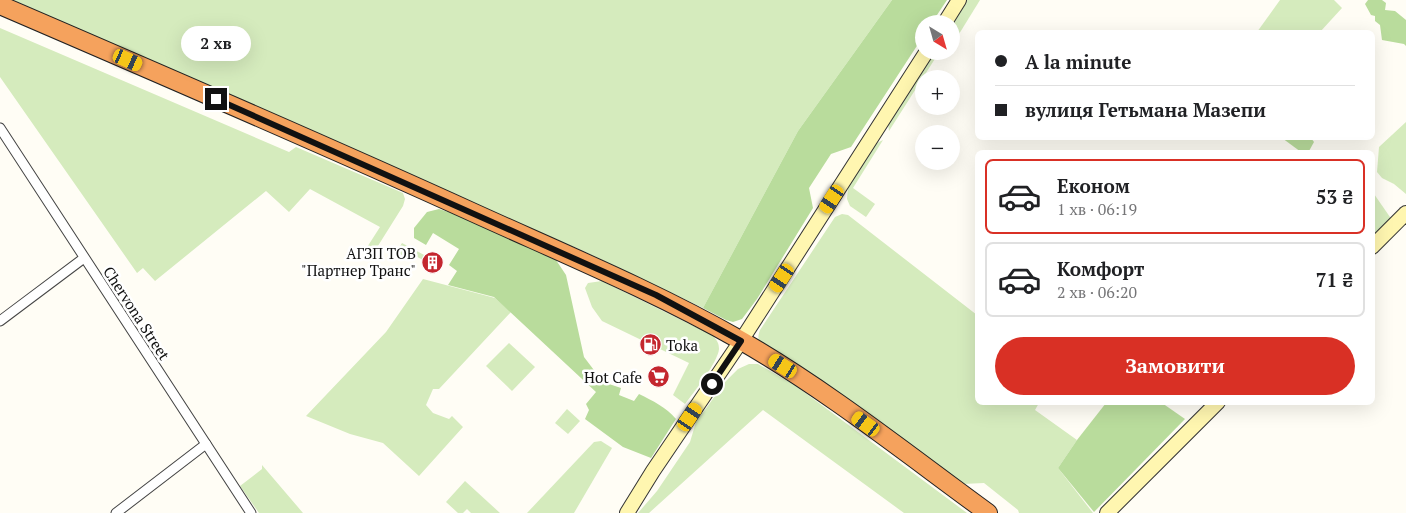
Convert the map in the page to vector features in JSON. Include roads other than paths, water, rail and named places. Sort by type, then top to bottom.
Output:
[{"type":"highway","points":[[0,5],[355,160],[656,295],[741,341],[821,392],[988,513]]},
{"type":"main road","points":[[950,15],[959,0]]},
{"type":"main road","points":[[626,513],[741,341],[921,60]]},
{"type":"main road","points":[[1375,243],[1406,213]]},
{"type":"main road","points":[[1107,513],[1215,405]]},
{"type":"street","name":"Chervona Street","points":[[0,128],[251,513]]},
{"type":"street","points":[[0,321],[84,258]]},
{"type":"street","points":[[116,513],[206,444]]},
{"type":"place","name":"АГЗП ТОВ \"Партнер Транс\"","points":[[432,262]]},
{"type":"place","name":"Toka","points":[[650,345]]},
{"type":"place","name":"Hot Cafe","points":[[658,377]]}]
